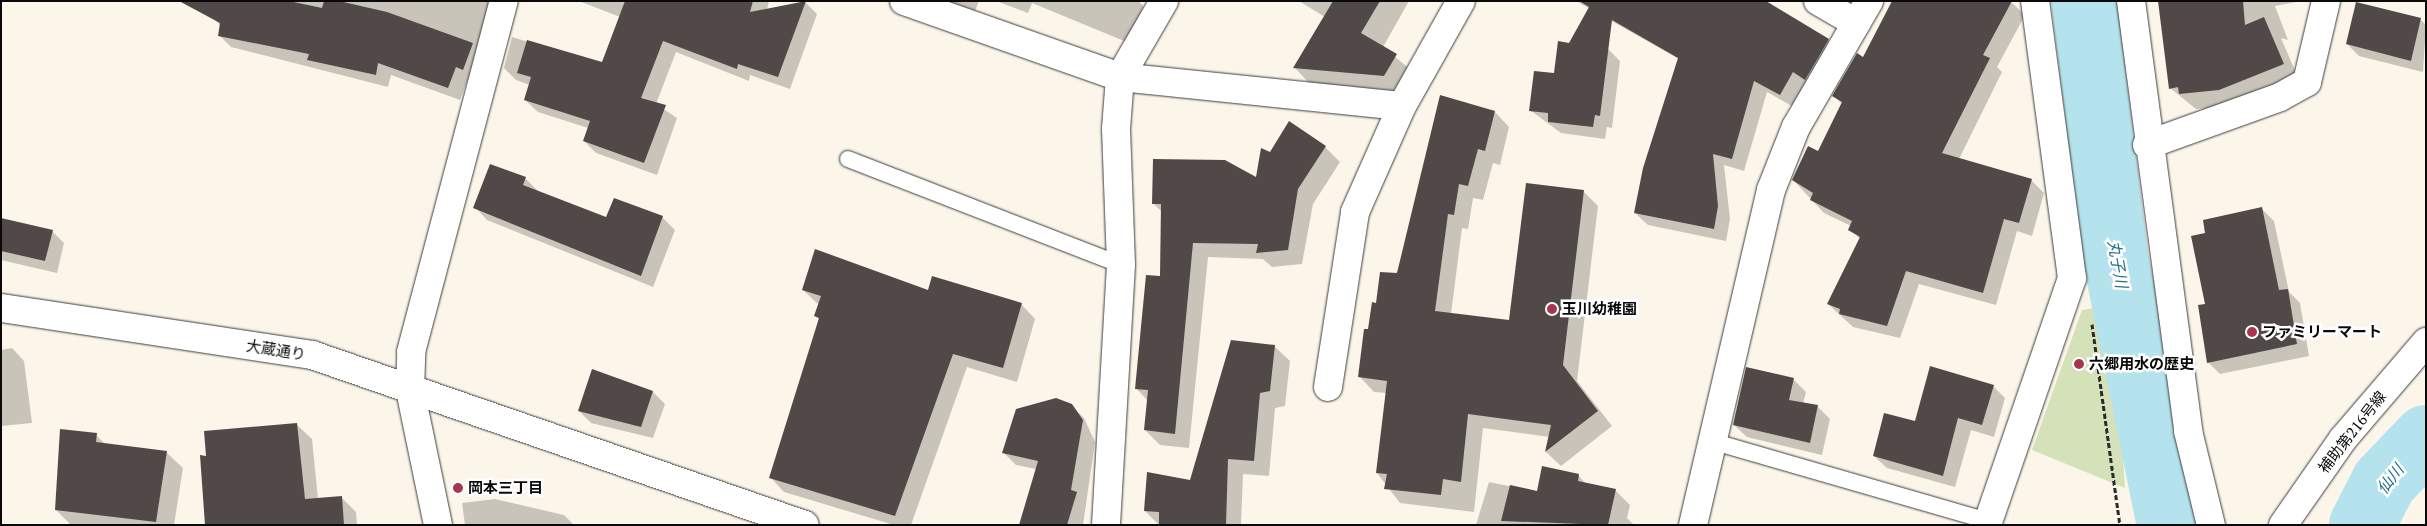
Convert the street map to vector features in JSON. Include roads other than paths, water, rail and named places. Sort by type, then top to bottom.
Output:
[{"type":"street","points":[[438,525],[410,390],[411,352],[504,1]]},
{"type":"street","points":[[904,1],[1120,77],[1402,106]]},
{"type":"street","points":[[1106,525],[1121,265],[1116,129],[1120,77],[1164,1]]},
{"type":"street","points":[[1328,387],[1355,212],[1402,106],[1461,1]]},
{"type":"street","points":[[1693,525],[1771,190],[1796,127],[1862,12],[1818,1]]},
{"type":"street","points":[[1987,523],[2072,278],[2035,1]]},
{"type":"street","points":[[2131,1],[2147,145],[2188,430],[2211,525]]},
{"type":"street","points":[[2147,145],[2280,98],[2307,82],[2326,1]]},
{"type":"street","name":"大蔵通り","points":[[1,308],[312,355],[805,525]]},
{"type":"street","name":"補助第216号線","points":[[2283,525],[2343,439],[2426,342]]},
{"type":"lane","points":[[848,160],[1121,265]]},
{"type":"lane","points":[[1712,441],[1987,523]]},
{"type":"waterway","name":"丸子川","points":[[2084,1],[2116,260],[2170,525]]},
{"type":"waterway","name":"仙川","points":[[2362,525],[2384,482],[2426,438]]},
{"type":"place","name":"玉川幼稚園","points":[[1552,309]]},
{"type":"place","name":"ファミリーマート","points":[[2252,332]]},
{"type":"place","name":"六郷用水の歴史","points":[[2079,364]]},
{"type":"place","name":"岡本三丁目","points":[[458,488]]}]
